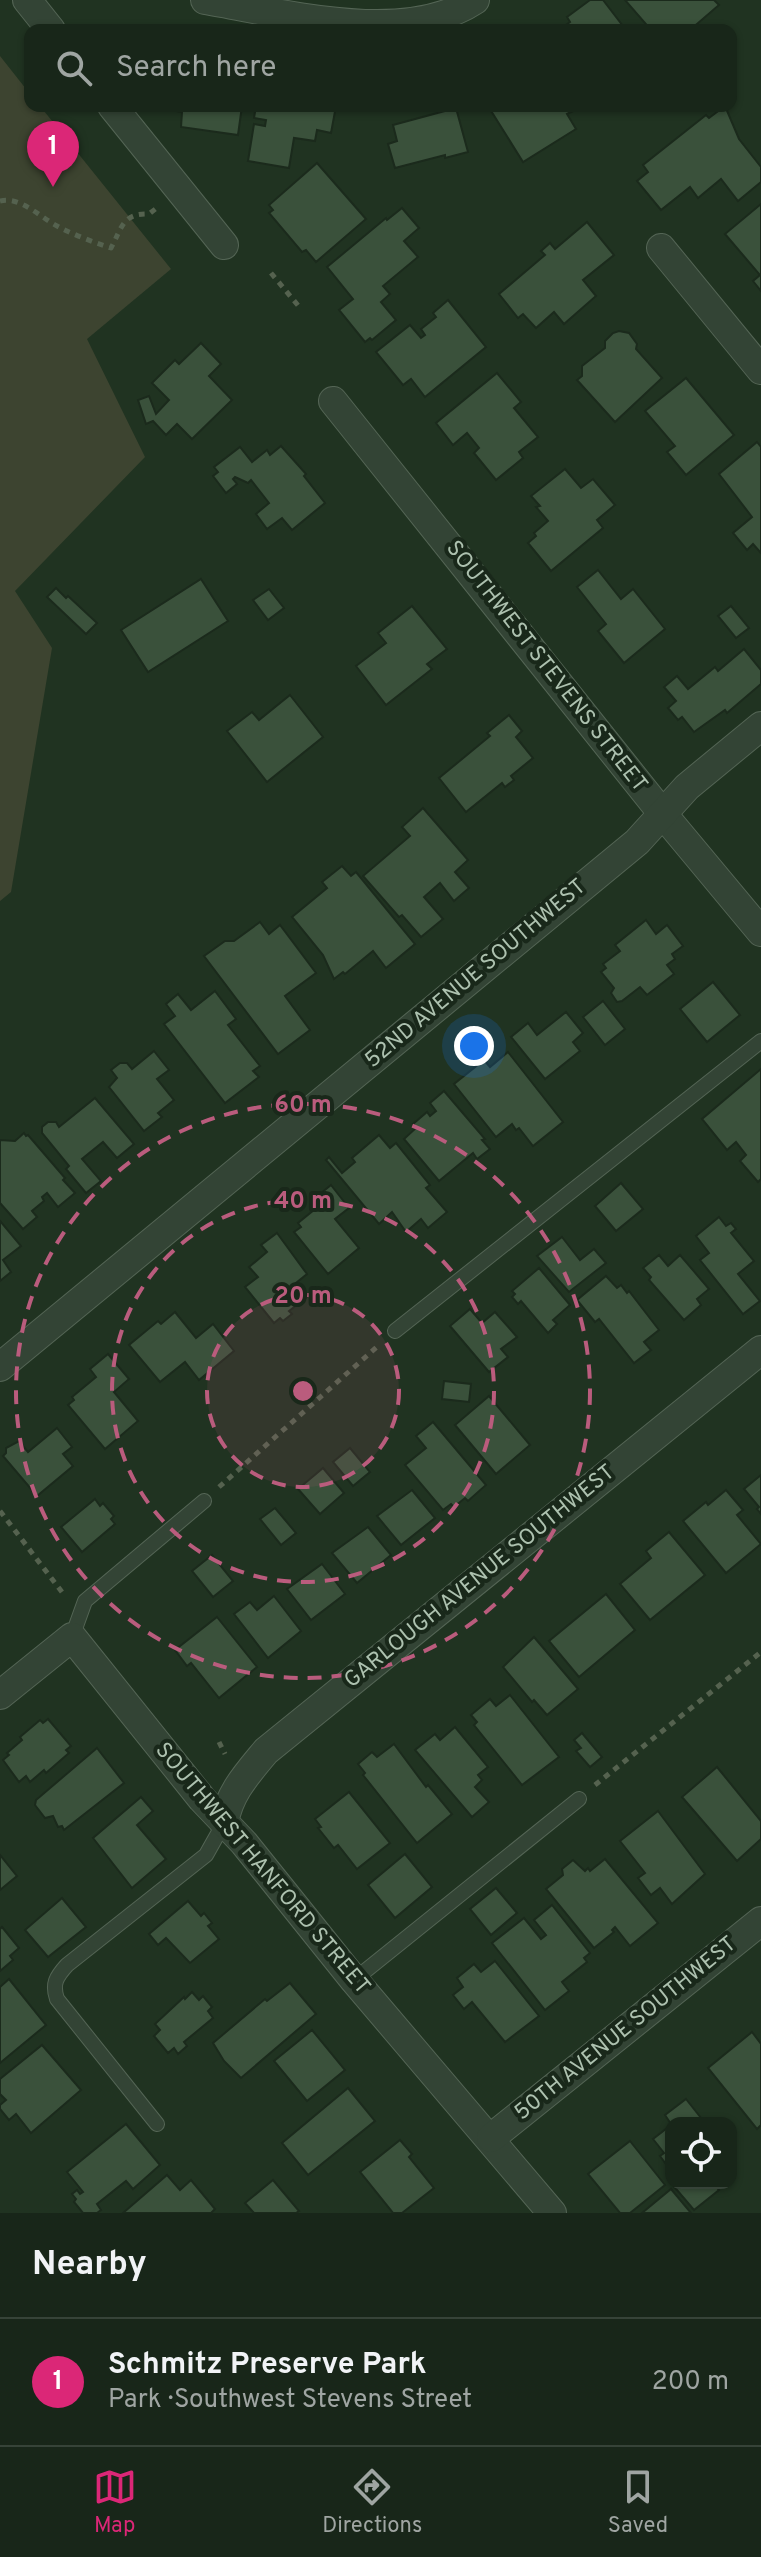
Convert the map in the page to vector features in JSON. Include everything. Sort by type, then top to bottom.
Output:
[{"type":"street","points":[[27,0],[46,24]]},
{"type":"street","points":[[205,0],[348,23],[397,23],[426,20],[475,0]]},
{"type":"street","points":[[117,112],[224,245]]},
{"type":"street","points":[[661,248],[761,370]]},
{"type":"street","name":"SOUTHWEST STEVENS STREET","points":[[333,401],[662,813],[761,932]]},
{"type":"street","name":"52ND AVENUE SOUTHWEST","points":[[0,1367],[637,842],[687,787],[761,726]]},
{"type":"street","name":"GARLOUGH AVENUE SOUTHWEST","points":[[224,1823],[227,1805],[236,1788],[266,1751],[761,1350]]},
{"type":"street","points":[[0,1695],[72,1637]]},
{"type":"street","name":"SOUTHWEST HANFORD STREET","points":[[72,1637],[354,1980],[552,2213]]},
{"type":"street","name":"50TH AVENUE SOUTHWEST","points":[[491,2138],[761,1921]]},
{"type":"lane","points":[[395,1331],[761,1041]]},
{"type":"lane","points":[[72,1637],[85,1601],[204,1501]]},
{"type":"lane","points":[[354,1980],[579,1799]]},
{"type":"lane","points":[[157,2124],[57,1999],[53,1986],[67,1965],[206,1855],[224,1823]]},
{"type":"path","points":[[0,201],[9,199],[30,208],[57,226],[111,248],[125,221],[135,213],[149,214],[162,204]]},
{"type":"path","points":[[271,273],[301,309]]},
{"type":"path","points":[[204,1501],[395,1331]]},
{"type":"path","points":[[0,1511],[70,1603],[72,1637]]},
{"type":"path","points":[[579,1799],[761,1652]]},
{"type":"green space","points":[[0,56],[24,86],[24,112],[45,112],[171,269],[87,339],[145,457],[15,591],[52,648],[11,892],[0,901]]},
{"type":"building","points":[[590,0],[603,0],[621,24],[567,24],[570,22],[567,17]]},
{"type":"building","points":[[625,0],[714,0],[719,5],[697,24],[646,24]]},
{"type":"building","points":[[182,112],[241,112],[238,135],[181,127]]},
{"type":"building","points":[[255,112],[335,112],[331,133],[317,130],[315,141],[294,138],[289,168],[248,161],[254,124],[265,126],[266,120],[254,118]]},
{"type":"building","points":[[441,112],[457,112],[468,152],[395,168],[388,144],[397,141],[393,125]]},
{"type":"building","points":[[492,112],[571,112],[567,114],[576,129],[523,162]]},
{"type":"building","points":[[717,112],[728,112],[739,139],[761,167],[761,182],[738,201],[721,179],[698,198],[690,187],[661,210],[637,181],[648,172],[643,165],[706,115],[709,118]]},
{"type":"building","points":[[317,163],[366,219],[316,262],[306,250],[302,252],[269,213],[273,210],[269,205]]},
{"type":"building","points":[[761,204],[761,291],[753,281],[760,275],[725,234]]},
{"type":"building","points":[[402,208],[419,228],[404,241],[418,257],[383,286],[390,294],[381,302],[396,320],[372,340],[370,338],[365,342],[339,310],[353,299],[327,267]]},
{"type":"building","points":[[587,222],[614,255],[583,280],[596,296],[564,324],[554,312],[536,328],[523,314],[518,318],[499,294],[545,255],[541,251],[550,243],[555,249]]},
{"type":"building","points":[[448,300],[486,347],[425,397],[411,379],[403,385],[376,352],[410,325],[421,338],[425,335],[421,329],[436,317],[433,313]]},
{"type":"building","points":[[619,331],[629,333],[637,344],[636,349],[662,378],[615,422],[577,380],[582,376],[582,366],[605,348],[605,341]]},
{"type":"building","points":[[201,343],[221,364],[209,376],[232,400],[192,439],[177,424],[166,435],[153,421],[146,424],[138,400],[149,396],[156,414],[169,400],[152,383],[175,360],[179,364]]},
{"type":"building","points":[[497,373],[521,402],[514,408],[538,437],[519,452],[523,458],[496,480],[474,453],[479,448],[467,433],[453,445],[436,423]]},
{"type":"building","points":[[686,378],[734,435],[686,475],[667,452],[675,446],[645,411]]},
{"type":"building","points":[[757,442],[761,447],[761,553],[753,544],[747,550],[733,533],[752,517],[719,474]]},
{"type":"building","points":[[281,446],[306,474],[304,476],[325,503],[292,530],[282,518],[267,529],[256,514],[269,503],[251,480],[248,483],[235,477],[233,479],[237,484],[226,493],[213,476],[218,472],[214,467],[240,447],[252,462],[267,450],[270,455]]},
{"type":"building","points":[[565,469],[581,488],[593,479],[615,505],[597,520],[603,528],[551,571],[528,543],[548,521],[531,496]]},
{"type":"building","points":[[598,570],[621,599],[633,589],[665,629],[624,663],[598,631],[606,624],[577,587]]},
{"type":"building","points":[[201,579],[228,621],[148,672],[121,630]]},
{"type":"building","points":[[56,588],[97,623],[86,634],[47,597]]},
{"type":"building","points":[[269,589],[284,608],[268,620],[253,600]]},
{"type":"building","points":[[412,606],[447,649],[427,664],[432,669],[386,705],[356,666],[386,643],[378,633]]},
{"type":"building","points":[[731,606],[749,628],[736,638],[718,616]]},
{"type":"building","points":[[744,649],[761,670],[761,684],[727,713],[725,710],[694,732],[682,717],[678,720],[668,708],[676,701],[664,687],[677,676],[688,689],[715,667],[718,671]]},
{"type":"building","points":[[290,695],[323,737],[267,782],[227,731],[252,712],[259,720]]},
{"type":"building","points":[[509,715],[522,731],[516,737],[533,758],[511,776],[514,780],[505,787],[502,783],[466,812],[439,778],[490,736],[487,733]]},
{"type":"building","points":[[423,808],[468,860],[455,872],[469,888],[454,901],[440,883],[424,897],[443,919],[421,937],[363,876],[410,836],[402,827]]},
{"type":"building","points":[[342,866],[351,876],[356,872],[415,944],[386,968],[373,951],[334,979],[323,955],[292,917],[327,888],[322,882]]},
{"type":"building","points":[[646,920],[656,934],[667,925],[683,946],[672,954],[675,959],[667,965],[674,974],[647,995],[640,987],[617,1002],[611,993],[614,988],[601,972],[606,968],[603,964],[620,951],[615,945]]},
{"type":"building","points":[[260,922],[269,934],[280,925],[316,973],[285,996],[310,1030],[278,1054],[204,956],[225,941],[234,941]]},
{"type":"building","points":[[713,982],[740,1015],[707,1042],[680,1009]]},
{"type":"building","points":[[215,991],[236,1019],[228,1025],[260,1066],[253,1071],[259,1077],[225,1103],[164,1024],[175,1016],[166,1004],[178,994],[191,1010]]},
{"type":"building","points":[[603,1001],[625,1029],[605,1045],[583,1017]]},
{"type":"building","points":[[566,1012],[583,1033],[573,1042],[580,1051],[545,1079],[511,1037],[528,1023],[537,1035]]},
{"type":"building","points":[[154,1051],[169,1070],[157,1079],[174,1100],[158,1113],[162,1117],[144,1131],[109,1087],[117,1078],[111,1070],[120,1063],[127,1063],[132,1069]]},
{"type":"building","points":[[508,1052],[563,1122],[533,1146],[512,1124],[496,1137],[454,1084],[484,1060],[490,1067]]},
{"type":"building","points":[[761,1069],[761,1179],[758,1182],[740,1161],[746,1155],[736,1142],[727,1150],[702,1119]]},
{"type":"building","points":[[444,1091],[490,1149],[477,1159],[473,1153],[439,1181],[404,1139],[416,1128],[413,1124],[427,1112],[430,1116],[436,1111],[430,1103]]},
{"type":"building","points":[[95,1098],[134,1144],[117,1158],[103,1142],[82,1159],[101,1181],[86,1193],[42,1133],[42,1127],[48,1122],[56,1122],[59,1127]]},
{"type":"building","points":[[24,1133],[75,1193],[58,1207],[47,1193],[42,1197],[44,1201],[32,1211],[37,1217],[23,1229],[0,1203],[0,1140],[15,1141]]},
{"type":"building","points":[[379,1135],[390,1148],[396,1143],[430,1185],[426,1188],[447,1212],[428,1228],[421,1219],[406,1232],[392,1212],[379,1224],[326,1160],[329,1157],[342,1173],[355,1162],[352,1158]]},
{"type":"building","points":[[621,1183],[643,1209],[616,1231],[595,1206]]},
{"type":"building","points":[[331,1185],[349,1208],[335,1219],[359,1248],[328,1274],[294,1232],[301,1227],[298,1223],[320,1205],[315,1198]]},
{"type":"building","points":[[719,1217],[726,1226],[731,1223],[736,1229],[731,1233],[754,1261],[738,1274],[760,1301],[743,1314],[700,1260],[709,1253],[696,1236]]},
{"type":"building","points":[[0,1221],[21,1246],[3,1260],[11,1272],[0,1281]]},
{"type":"building","points":[[277,1233],[307,1274],[296,1283],[307,1297],[289,1311],[292,1314],[274,1323],[245,1287],[258,1277],[249,1267],[267,1252],[261,1245]]},
{"type":"building","points":[[562,1237],[580,1260],[594,1249],[606,1263],[569,1292],[537,1256]]},
{"type":"building","points":[[659,1255],[668,1266],[680,1255],[709,1289],[697,1299],[701,1305],[684,1320],[649,1280],[651,1277],[643,1268]]},
{"type":"building","points":[[539,1268],[570,1305],[553,1320],[557,1324],[548,1333],[521,1301],[518,1304],[512,1297],[515,1294],[512,1291]]},
{"type":"building","points":[[606,1276],[617,1288],[621,1285],[627,1293],[629,1291],[659,1330],[644,1342],[651,1350],[634,1363],[599,1319],[595,1322],[577,1300]]},
{"type":"building","points":[[470,1309],[482,1323],[495,1312],[517,1337],[501,1349],[508,1357],[489,1372],[450,1326]]},
{"type":"building","points":[[175,1312],[196,1338],[213,1324],[234,1351],[199,1380],[185,1362],[160,1382],[129,1345],[158,1321],[161,1324]]},
{"type":"building","points":[[108,1354],[129,1379],[114,1392],[138,1421],[105,1449],[68,1405],[74,1400],[72,1397],[96,1377],[90,1369]]},
{"type":"building","points":[[444,1381],[471,1384],[469,1402],[442,1399]]},
{"type":"building","points":[[489,1396],[530,1445],[496,1474],[455,1425]]},
{"type":"building","points":[[433,1422],[486,1485],[468,1501],[465,1498],[454,1507],[451,1504],[443,1510],[405,1465],[426,1448],[416,1436]]},
{"type":"building","points":[[57,1428],[72,1447],[63,1454],[73,1466],[37,1496],[3,1456],[6,1448],[19,1441],[28,1452]]},
{"type":"building","points":[[350,1448],[370,1472],[353,1486],[333,1462]]},
{"type":"building","points":[[323,1468],[344,1493],[320,1514],[298,1489]]},
{"type":"building","points":[[761,1475],[761,1514],[744,1489]]},
{"type":"building","points":[[412,1490],[435,1518],[401,1545],[377,1516]]},
{"type":"building","points":[[726,1490],[743,1510],[737,1515],[761,1544],[726,1573],[683,1521]]},
{"type":"building","points":[[95,1499],[114,1516],[111,1519],[115,1524],[82,1552],[61,1527]]},
{"type":"building","points":[[275,1508],[296,1533],[281,1545],[260,1519]]},
{"type":"building","points":[[368,1527],[391,1555],[357,1583],[332,1553]]},
{"type":"building","points":[[669,1532],[705,1575],[650,1620],[620,1584],[651,1558],[646,1551]]},
{"type":"building","points":[[212,1555],[233,1581],[213,1597],[192,1571]]},
{"type":"building","points":[[322,1564],[345,1594],[311,1620],[287,1589]]},
{"type":"building","points":[[606,1594],[635,1630],[579,1677],[549,1641]]},
{"type":"building","points":[[274,1596],[301,1631],[268,1658],[234,1614],[250,1602],[257,1610]]},
{"type":"building","points":[[217,1617],[257,1667],[219,1698],[191,1663],[187,1666],[175,1650]]},
{"type":"building","points":[[534,1637],[578,1689],[547,1715],[503,1667]]},
{"type":"building","points":[[510,1695],[559,1757],[522,1785],[474,1725],[477,1722],[471,1715],[490,1699],[496,1706]]},
{"type":"building","points":[[48,1719],[71,1746],[66,1750],[69,1753],[46,1773],[44,1770],[30,1782],[26,1776],[19,1782],[3,1760],[22,1740],[20,1737],[40,1720],[43,1723]]},
{"type":"building","points":[[455,1727],[488,1767],[478,1775],[482,1780],[475,1787],[489,1802],[472,1817],[415,1750],[435,1734],[440,1740]]},
{"type":"building","points":[[582,1733],[602,1757],[590,1767],[576,1751],[581,1748],[574,1740]]},
{"type":"building","points":[[394,1744],[426,1787],[428,1785],[452,1814],[417,1843],[363,1775],[365,1773],[358,1764],[372,1752],[377,1757]]},
{"type":"building","points":[[97,1748],[124,1783],[64,1830],[62,1826],[58,1827],[53,1816],[45,1818],[35,1805],[36,1800]]},
{"type":"building","points":[[717,1767],[761,1821],[761,1839],[737,1861],[682,1797]]},
{"type":"building","points":[[349,1792],[390,1843],[357,1869],[338,1845],[334,1848],[318,1828],[321,1827],[315,1819]]},
{"type":"building","points":[[141,1797],[153,1811],[137,1825],[166,1859],[132,1888],[93,1838]]},
{"type":"building","points":[[658,1811],[705,1874],[672,1904],[660,1888],[651,1895],[638,1878],[645,1873],[620,1841]]},
{"type":"building","points":[[405,1854],[432,1887],[395,1918],[368,1885]]},
{"type":"building","points":[[0,1855],[17,1876],[0,1890]]},
{"type":"building","points":[[605,1859],[658,1923],[630,1946],[615,1927],[614,1932],[594,1948],[546,1889],[563,1875],[562,1869],[573,1860],[585,1871],[588,1868],[590,1871]]},
{"type":"building","points":[[496,1888],[517,1913],[491,1935],[470,1909]]},
{"type":"building","points":[[62,1898],[86,1927],[48,1957],[25,1930]]},
{"type":"building","points":[[188,1901],[201,1916],[204,1913],[212,1923],[208,1926],[219,1939],[190,1963],[166,1938],[158,1945],[149,1934]]},
{"type":"building","points":[[552,1905],[590,1953],[584,1958],[587,1962],[562,1982],[569,1991],[545,2010],[492,1943],[524,1918],[541,1939],[546,1935],[534,1920]]},
{"type":"building","points":[[2,1927],[19,1948],[10,1956],[13,1960],[0,1971],[0,1929]]},
{"type":"building","points":[[495,1961],[539,2016],[505,2042],[472,2002],[464,2009],[453,1995],[463,1987],[457,1978],[474,1964],[481,1972]]},
{"type":"building","points":[[9,1979],[46,2025],[0,2063],[0,1987]]},
{"type":"building","points":[[290,1983],[316,2014],[241,2078],[224,2061],[213,2043],[265,1999],[267,2001]]},
{"type":"building","points":[[192,1992],[199,2000],[203,1996],[212,2007],[208,2011],[213,2018],[184,2042],[187,2046],[178,2054],[174,2048],[168,2053],[154,2036],[160,2030],[155,2024]]},
{"type":"building","points":[[312,2030],[345,2070],[307,2101],[274,2061]]},
{"type":"building","points":[[752,2032],[761,2044],[761,2125],[757,2129],[708,2068]]},
{"type":"building","points":[[42,2045],[81,2090],[31,2133],[16,2114],[9,2120],[0,2109],[6,2100],[0,2094],[0,2079]]},
{"type":"building","points":[[348,2088],[375,2121],[308,2175],[282,2143]]},
{"type":"building","points":[[686,2099],[700,2117],[666,2117]]},
{"type":"building","points":[[126,2124],[160,2165],[133,2189],[126,2181],[97,2204],[101,2210],[97,2213],[83,2213],[72,2194],[77,2190],[80,2194],[83,2192],[67,2172]]},
{"type":"building","points":[[665,2130],[665,2163],[660,2156],[664,2153],[653,2139]]},
{"type":"building","points":[[400,2140],[412,2154],[409,2157],[434,2188],[402,2213],[393,2213],[360,2172]]},
{"type":"building","points":[[630,2141],[665,2185],[630,2213],[620,2213],[588,2174]]},
{"type":"building","points":[[167,2175],[180,2190],[191,2180],[215,2209],[211,2213],[123,2213]]},
{"type":"building","points":[[273,2180],[299,2211],[254,2213],[245,2203]]},
{"type":"building","points":[[671,2189],[691,2213],[642,2213]]},
{"type":"building","points":[[676,2189],[719,2190],[694,2210]]},
{"type":"place","name":"Schmitz Preserve Park","points":[[53,187]]}]
